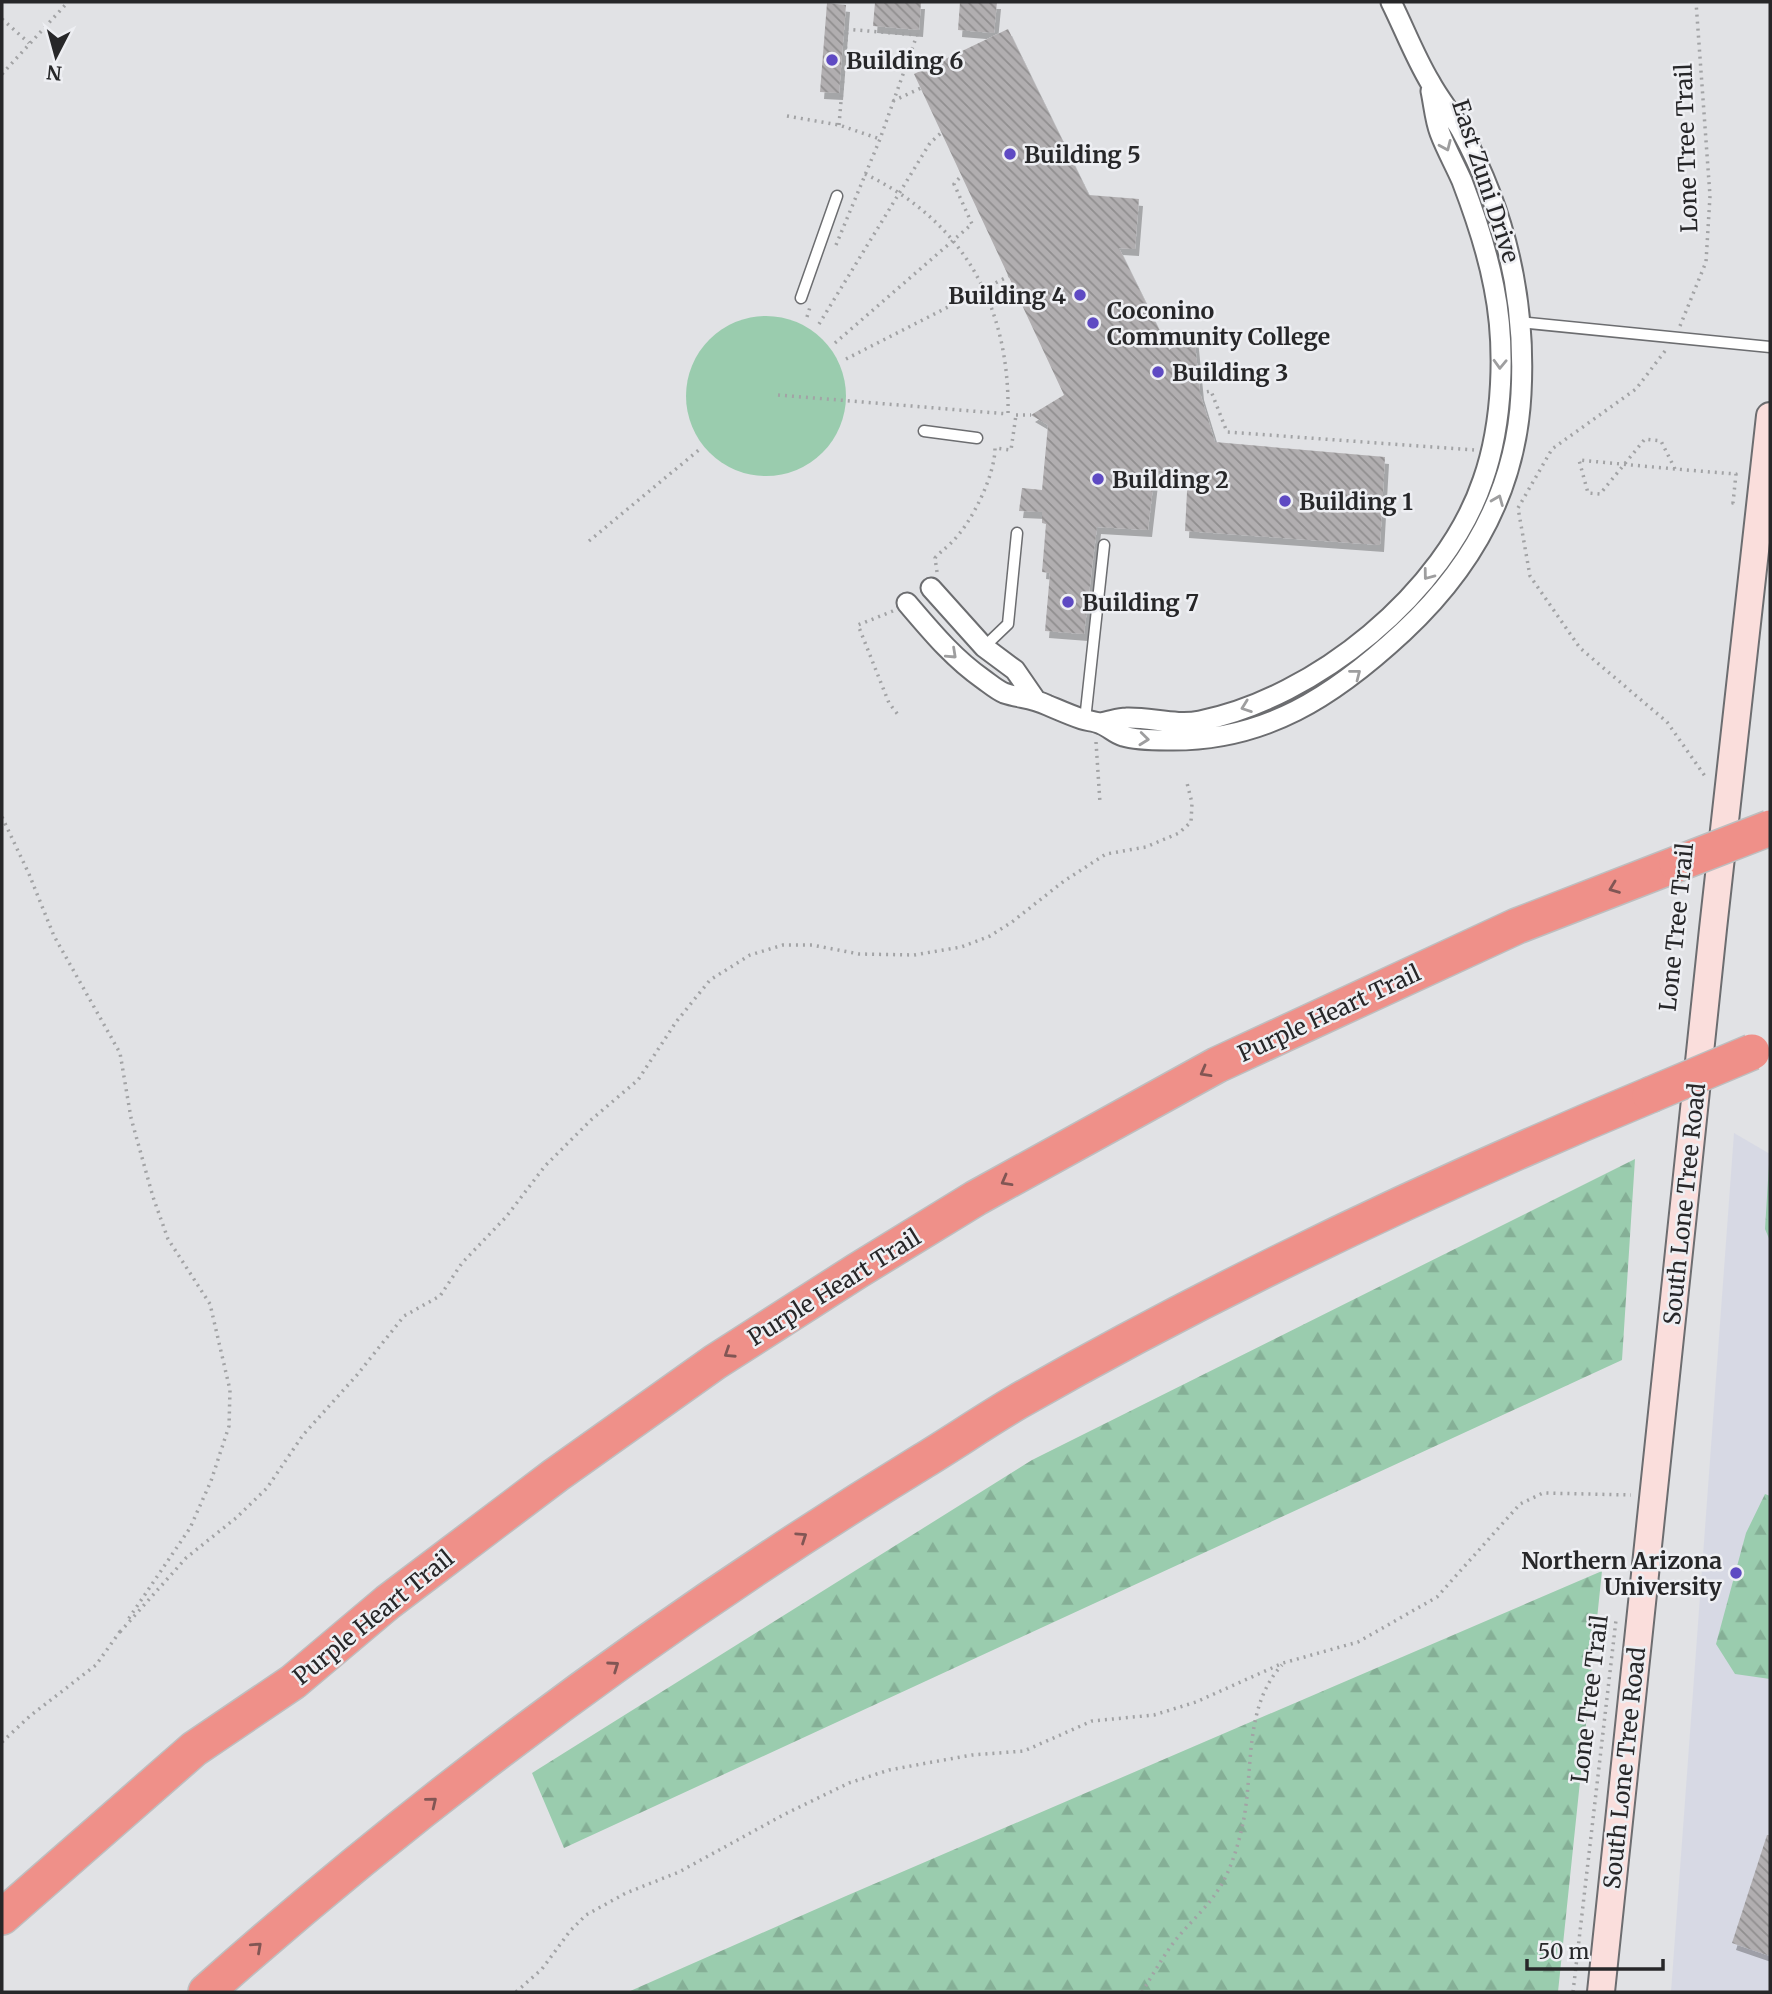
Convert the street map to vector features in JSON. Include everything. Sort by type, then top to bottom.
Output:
[{"type":"highway","name":"Purple Heart Trail","points":[[2,1917],[194,1749],[293,1682],[388,1602],[545,1483],[715,1363],[857,1271],[976,1198],[1217,1065],[1517,926],[1770,828]]},
{"type":"highway","points":[[206,1992],[305,1905],[478,1765],[677,1622],[840,1511],[1016,1403],[1306,1248],[1457,1177],[1761,1049]]},
{"type":"main road","name":"South Lone Tree Road","points":[[1601,1992],[1770,416]]},
{"type":"street","name":"East Zuni Drive","points":[[907,603],[942,645],[969,669],[1002,692],[1035,699],[1120,736],[1201,741],[1281,718],[1317,700],[1355,676],[1406,629],[1458,573],[1489,523],[1504,486],[1521,397],[1521,322],[1503,230],[1484,179],[1460,130],[1428,80],[1391,2]]},
{"type":"street","name":"East Zuni Drive","points":[[1093,722],[1125,718],[1198,722],[1247,707],[1293,686],[1335,661],[1367,637],[1422,584],[1452,543],[1483,480],[1491,452],[1498,400],[1500,323],[1482,234],[1439,131],[1428,80]]},
{"type":"street","points":[[938,585],[984,648],[1015,670],[1035,699]]},
{"type":"lane","points":[[801,298],[837,196]]},
{"type":"lane","points":[[1500,323],[1521,322],[1770,347]]},
{"type":"lane","points":[[924,431],[977,438]]},
{"type":"lane","points":[[984,648],[1008,624],[1017,533]]},
{"type":"lane","points":[[1093,722],[1104,545]]},
{"type":"path","points":[[2,74],[68,2]]},
{"type":"path","name":"Lone Tree Trail","points":[[1696,2],[1710,196],[1706,262],[1675,337],[1636,389],[1552,449],[1518,508],[1530,576],[1580,648],[1667,722],[1710,784]]},
{"type":"path","points":[[2,19],[30,44]]},
{"type":"path","points":[[834,251],[880,139],[917,35],[845,29],[839,125]]},
{"type":"path","points":[[893,101],[921,88]]},
{"type":"path","points":[[787,116],[839,125],[880,139]]},
{"type":"path","points":[[819,324],[930,142],[942,132]]},
{"type":"path","points":[[865,174],[899,191],[923,210],[953,241],[984,289],[994,312],[1004,349],[1009,389],[1008,414]]},
{"type":"path","points":[[835,343],[972,224],[954,184],[962,175]]},
{"type":"path","points":[[846,359],[1009,276]]},
{"type":"path","points":[[807,317],[813,302]]},
{"type":"path","points":[[1200,393],[1210,391],[1227,432],[1483,451]]},
{"type":"path","points":[[778,395],[1031,415]]},
{"type":"path","points":[[938,585],[935,558],[951,543],[976,507],[995,459],[995,449],[1011,450],[1016,415]]},
{"type":"path","points":[[1675,469],[1661,441],[1645,439],[1625,464],[1600,495],[1588,493],[1579,460],[1625,464],[1675,469],[1736,474],[1733,503],[1744,504]]},
{"type":"path","points":[[589,541],[700,449]]},
{"type":"path","points":[[899,716],[889,703],[858,625],[898,610],[907,603]]},
{"type":"path","points":[[1093,722],[1100,803]]},
{"type":"path","points":[[120,1632],[186,1558],[236,1518],[267,1488],[303,1435],[357,1375],[404,1316],[440,1296],[462,1263],[506,1217],[545,1166],[592,1119],[638,1080],[676,1022],[710,980],[750,955],[783,945],[813,945],[859,954],[914,955],[961,947],[990,936],[1105,854],[1146,847],[1179,833],[1191,822],[1192,803],[1187,783]]},
{"type":"path","points":[[2,817],[54,936],[120,1054],[131,1118],[153,1197],[168,1238],[210,1304],[230,1390],[229,1426],[211,1481],[190,1528],[96,1665],[30,1716],[2,1742]]},
{"type":"path","points":[[516,1992],[542,1969],[570,1931],[586,1915],[626,1893],[679,1872],[849,1783],[889,1770],[972,1755],[1024,1751],[1092,1721],[1154,1715],[1177,1709],[1283,1663],[1359,1642],[1437,1597],[1520,1504],[1543,1493],[1653,1495]]},
{"type":"path","name":"Lone Tree Trail","points":[[1573,1992],[1616,1619]]},
{"type":"path","points":[[1142,1992],[1173,1943],[1217,1892],[1231,1862],[1243,1825],[1254,1724],[1260,1699],[1269,1678],[1283,1663]]},
{"type":"shaded area","name":"Northern Arizona University","points":[[1734,1133],[1770,1154],[1770,1992],[1671,1992]]},
{"type":"green space","points":[[766,316],[797,322],[823,339],[840,365],[846,396],[840,427],[823,453],[797,470],[766,476],[735,470],[709,453],[692,427],[686,396],[692,365],[709,339],[735,322]]},
{"type":"green space","points":[[1770,1148],[1770,1241],[1765,1229]]},
{"type":"green space","points":[[1635,1159],[1622,1360],[564,1848],[532,1773],[1032,1460]]},
{"type":"green space","points":[[1765,1494],[1770,1496],[1770,1679],[1735,1674],[1716,1644],[1746,1533]]},
{"type":"green space","points":[[1602,1571],[1558,1992],[628,1992],[846,1896]]},
{"type":"building","points":[[875,2],[921,2],[919,30],[873,26]]},
{"type":"building","points":[[960,2],[997,2],[994,33],[958,30]]},
{"type":"building","name":"Building 6","points":[[827,3],[846,5],[839,93],[820,92]]},
{"type":"building","name":"Coconino Community College","points":[[1008,29],[1089,195],[1139,199],[1135,249],[1119,248],[1169,350],[1194,333],[1200,393],[1215,442],[1385,457],[1380,545],[1185,531],[1188,472],[1155,470],[1148,530],[1097,527],[1084,634],[1045,631],[1050,573],[1042,572],[1046,524],[1042,523],[1042,512],[1019,511],[1022,488],[1042,490],[1048,425],[1031,415],[1064,395],[914,74]]},
{"type":"building","points":[[1767,1835],[1770,1835],[1770,1956],[1732,1943]]},
{"type":"place","name":"Building 6","points":[[832,60]]},
{"type":"place","name":"Building 5","points":[[1010,154]]},
{"type":"place","name":"Building 4","points":[[1080,295]]},
{"type":"place","name":"Coconino Community College","points":[[1093,323]]},
{"type":"place","name":"Building 3","points":[[1158,372]]},
{"type":"place","name":"Building 2","points":[[1098,479]]},
{"type":"place","name":"Building 1","points":[[1285,501]]},
{"type":"place","name":"Building 7","points":[[1068,602]]},
{"type":"place","name":"Northern Arizona University","points":[[1736,1573]]}]
